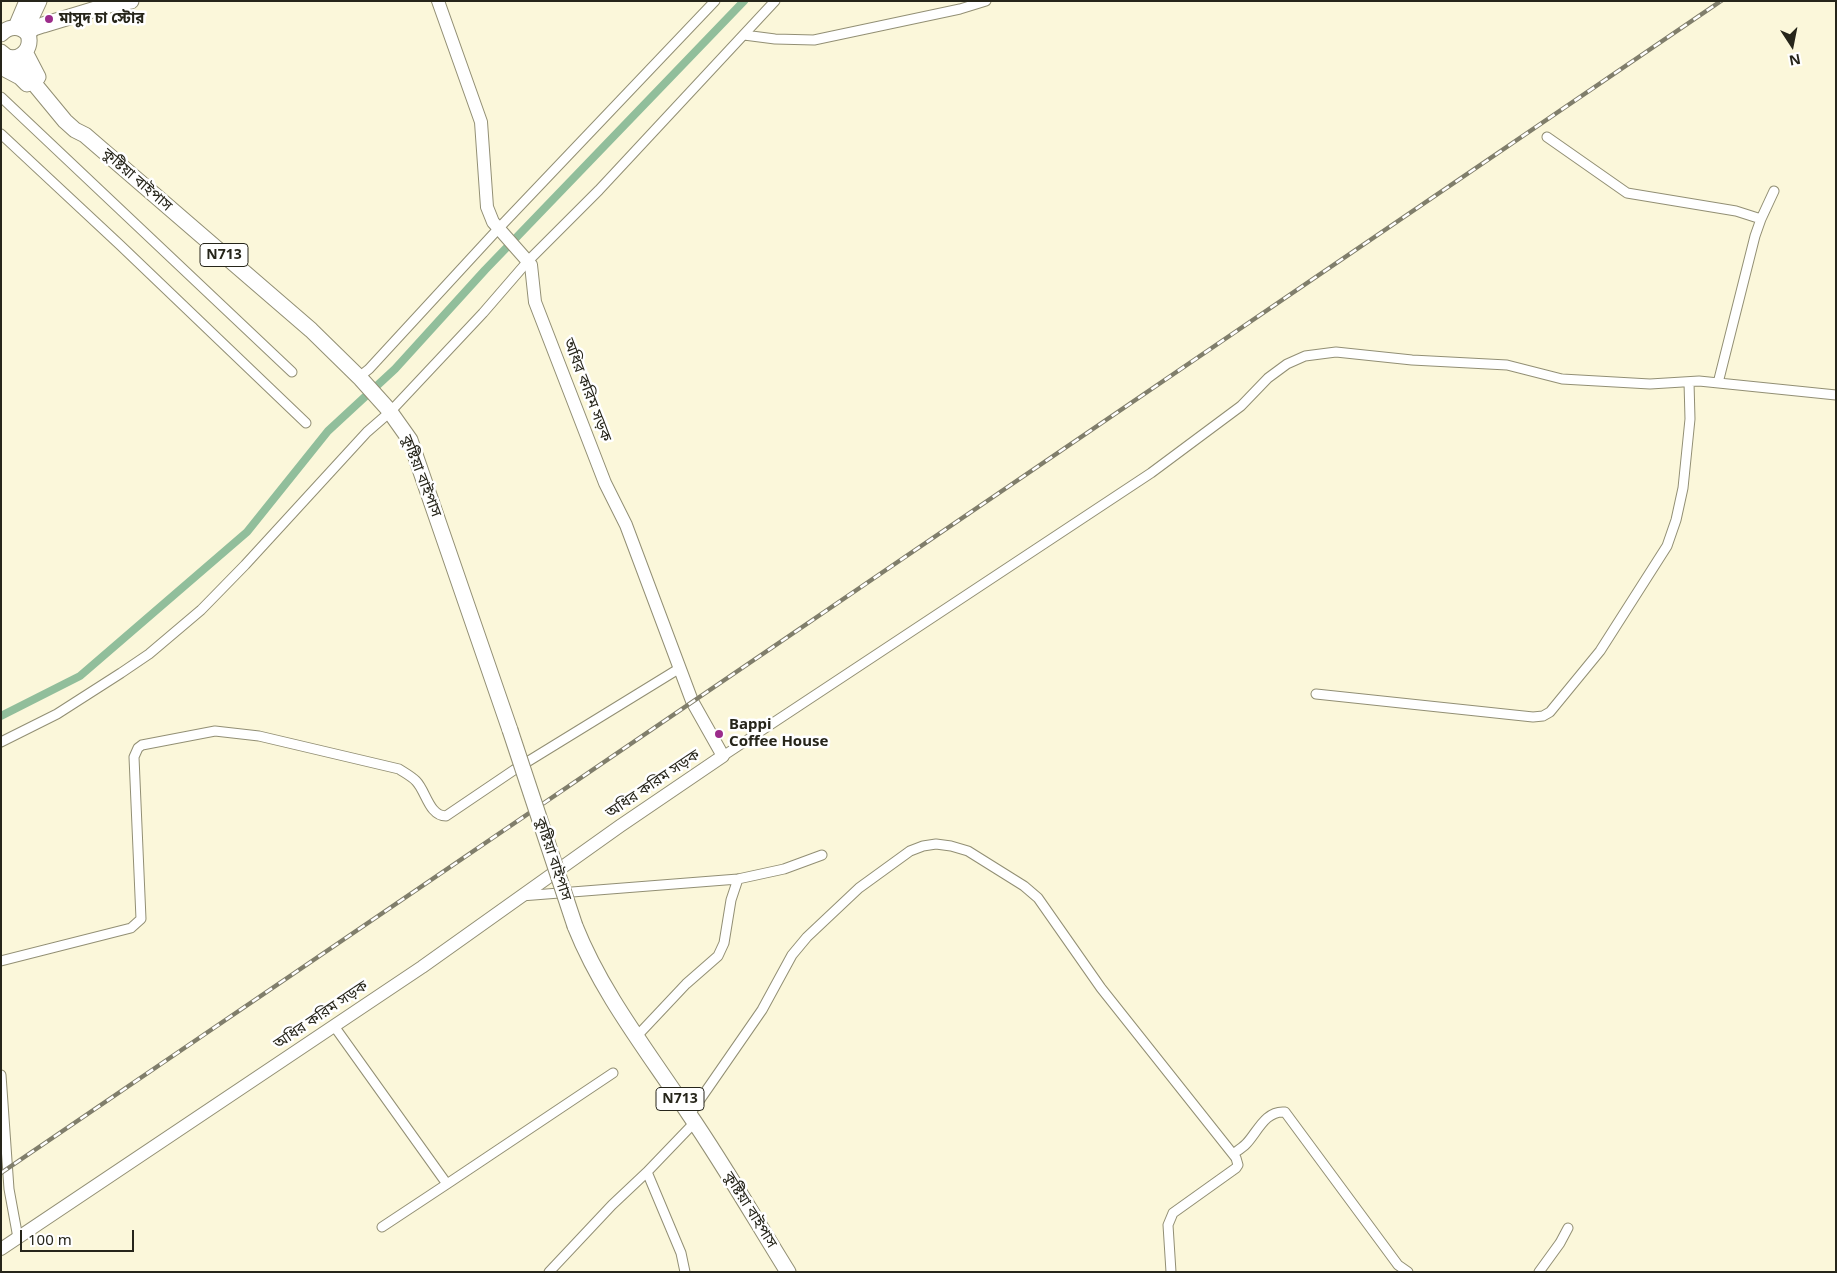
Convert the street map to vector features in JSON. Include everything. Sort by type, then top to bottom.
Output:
[{"type":"main road","points":[[16,48],[28,1]]},
{"type":"main road","points":[[16,48],[39,1]]},
{"type":"main road","points":[[438,1],[481,122],[486,207],[498,229],[527,259]]},
{"type":"main road","points":[[16,48],[34,28],[112,4],[128,2]]},
{"type":"main road","points":[[1,34],[7,29],[16,48],[50,89],[55,103]]},
{"type":"main road","name":"কুষ্টিয়া বাইপাস","points":[[16,48],[55,103],[64,121],[75,130],[85,134],[311,330],[360,378],[389,410],[410,440],[586,954],[602,983],[692,1118],[788,1272]]},
{"type":"main road","name":"অধির করিম সড়ক","points":[[1,1249],[422,967],[723,756],[692,700],[626,525],[605,483],[535,302],[531,265],[527,259]]},
{"type":"street","points":[[360,378],[498,229],[715,1]]},
{"type":"street","points":[[1,742],[57,714],[121,674],[149,654],[193,617],[246,564],[367,432],[483,313],[527,259],[586,203],[776,1]]},
{"type":"street","points":[[744,35],[775,39],[814,40],[960,9],[986,1]]},
{"type":"street","points":[[1,97],[292,372]]},
{"type":"street","points":[[1,134],[306,423]]},
{"type":"street","points":[[1547,137],[1627,193],[1736,211],[1761,218]]},
{"type":"street","points":[[1718,383],[1761,218],[1774,190]]},
{"type":"street","points":[[723,756],[1151,473],[1241,406],[1268,378],[1287,364],[1305,356],[1336,352],[1412,360],[1506,366],[1562,379],[1650,384],[1718,383],[1836,395]]},
{"type":"street","points":[[1316,694],[1532,717],[1544,716],[1550,712],[1600,651],[1667,546],[1676,520],[1683,488],[1690,419],[1688,382]]},
{"type":"street","points":[[1,961],[131,928],[141,919],[134,757],[138,748],[142,745],[215,732],[259,736],[400,769],[417,782],[435,813],[446,816],[514,770],[680,668]]},
{"type":"street","points":[[549,1272],[646,1172],[692,1118],[762,1010],[792,955],[807,937],[866,882],[910,851],[936,844],[951,846],[968,852],[1024,886],[1038,898],[1101,988],[1238,1161],[1236,1168],[1177,1209],[1170,1218],[1168,1225],[1171,1272]]},
{"type":"street","points":[[521,896],[738,879],[784,869],[822,855]]},
{"type":"street","points":[[637,1036],[686,984],[718,956],[724,943],[731,900],[738,879]]},
{"type":"street","points":[[334,1026],[447,1184]]},
{"type":"street","points":[[382,1227],[613,1073]]},
{"type":"street","points":[[1,1075],[9,1190],[18,1238]]},
{"type":"street","points":[[1233,1154],[1245,1145],[1259,1125],[1275,1113],[1285,1112],[1398,1265],[1408,1272]]},
{"type":"street","points":[[646,1172],[681,1253],[685,1272]]},
{"type":"street","points":[[1540,1272],[1568,1228]]},
{"type":"waterway","points":[[1,716],[80,676],[247,532],[328,431],[395,369],[485,270],[744,1]]},
{"type":"railway","points":[[1,1173],[1721,1]]},
{"type":"place","name":"মাসুদ চা স্টোর","points":[[49,19]]},
{"type":"place","name":"Bappi Coffee House","points":[[719,734]]}]
